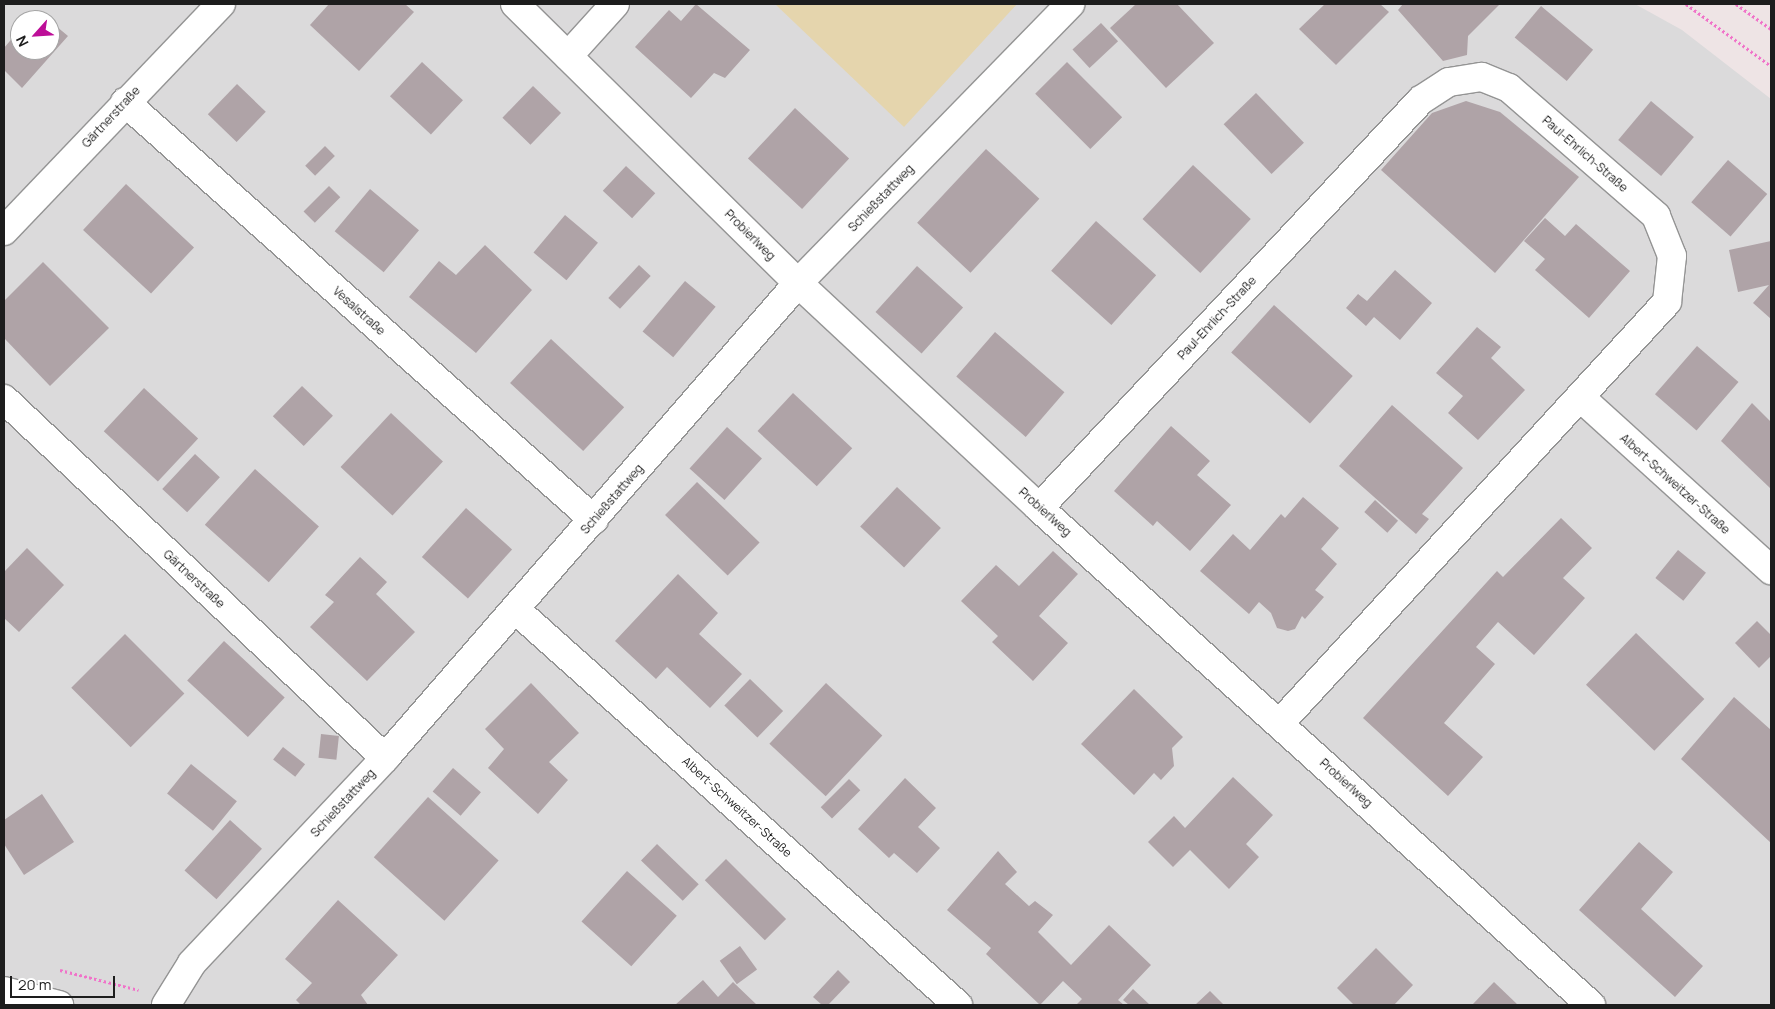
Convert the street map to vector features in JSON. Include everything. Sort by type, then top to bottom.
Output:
[{"type":"street","name":"Gärtnerstraße","points":[[4,231],[124,102],[221,4]]},
{"type":"street","name":"Probierlweg","points":[[515,4],[798,283],[1040,508],[1591,1005]]},
{"type":"street","points":[[568,56],[615,4]]},
{"type":"street","name":"Schießstattweg","points":[[167,1002],[192,964],[385,758],[516,610],[798,283],[1070,4]]},
{"type":"street","name":"Paul-Ehrlich-Straße","points":[[1040,508],[1421,100],[1449,82],[1482,77],[1509,88],[1656,216],[1672,256],[1667,302],[1280,723]]},
{"type":"street","name":"Vesalstraße","points":[[124,102],[594,520]]},
{"type":"street","name":"Albert-Schweitzer-Straße","points":[[1580,397],[1771,570]]},
{"type":"street","name":"Gärtnerstraße","points":[[4,399],[385,758]]},
{"type":"street","name":"Albert-Schweitzer-Straße","points":[[516,610],[958,1005]]},
{"type":"street","points":[[4,991],[59,1005]]},
{"type":"path","points":[[1686,4],[1771,66]]},
{"type":"path","points":[[1736,4],[1771,29]]},
{"type":"path","points":[[52,968],[110,980],[167,1002]]},
{"type":"shaded area","points":[[4,4],[1635,4],[1682,30],[1771,99],[1771,1005],[4,1005]]},
{"type":"shaded area","points":[[775,4],[1017,4],[904,127]]},
{"type":"building","points":[[329,4],[405,4],[414,12],[359,71],[310,25]]},
{"type":"building","points":[[696,4],[750,50],[725,78],[714,73],[691,98],[635,47],[669,10],[681,21]]},
{"type":"building","points":[[1136,4],[1177,4],[1214,43],[1166,88],[1110,28]]},
{"type":"building","points":[[1325,4],[1380,4],[1389,12],[1336,65],[1299,29]]},
{"type":"building","points":[[1403,4],[1500,4],[1468,36],[1467,55],[1443,61],[1398,10]]},
{"type":"building","points":[[1541,6],[1593,50],[1567,81],[1515,37]]},
{"type":"building","points":[[1101,23],[1118,41],[1090,68],[1072,50]]},
{"type":"building","points":[[60,29],[68,36],[60,45]]},
{"type":"building","points":[[10,41],[10,60],[47,60],[22,88],[4,70],[4,48]]},
{"type":"building","points":[[422,62],[463,100],[431,135],[390,96]]},
{"type":"building","points":[[1067,62],[1122,117],[1090,149],[1035,94]]},
{"type":"building","points":[[237,84],[266,112],[237,142],[208,114]]},
{"type":"building","points":[[533,86],[561,113],[530,145],[502,118]]},
{"type":"building","points":[[1256,93],[1304,143],[1272,174],[1224,124]]},
{"type":"building","points":[[1466,101],[1500,112],[1579,177],[1495,273],[1381,170],[1432,113]]},
{"type":"building","points":[[1651,101],[1694,137],[1661,176],[1618,140]]},
{"type":"building","points":[[795,108],[849,158],[802,209],[748,158]]},
{"type":"building","points":[[325,146],[335,156],[315,176],[305,166]]},
{"type":"building","points":[[986,149],[1039,199],[971,273],[917,223]]},
{"type":"building","points":[[1728,160],[1767,194],[1731,236],[1691,202]]},
{"type":"building","points":[[1193,165],[1251,219],[1200,273],[1143,219]]},
{"type":"building","points":[[626,166],[655,193],[632,218],[603,191]]},
{"type":"building","points":[[126,184],[194,247],[151,294],[83,230]]},
{"type":"building","points":[[329,186],[340,197],[315,223],[304,211]]},
{"type":"building","points":[[370,189],[419,230],[384,272],[335,231]]},
{"type":"building","points":[[565,215],[598,243],[566,280],[534,253]]},
{"type":"building","points":[[1545,218],[1565,236],[1576,224],[1630,271],[1589,318],[1535,270],[1545,259],[1524,241]]},
{"type":"building","points":[[1096,221],[1156,275],[1111,325],[1051,271]]},
{"type":"building","points":[[1771,241],[1771,319],[1753,303],[1769,285],[1738,292],[1729,250]]},
{"type":"building","points":[[485,245],[532,290],[476,353],[409,297],[439,261],[456,275]]},
{"type":"building","points":[[43,262],[109,328],[50,386],[4,338],[4,301]]},
{"type":"building","points":[[639,265],[651,276],[620,309],[608,298]]},
{"type":"building","points":[[917,266],[963,307],[922,354],[876,312]]},
{"type":"building","points":[[1395,270],[1432,303],[1400,340],[1374,317],[1366,326],[1346,308],[1358,294],[1367,301]]},
{"type":"building","points":[[685,281],[716,307],[673,357],[643,332]]},
{"type":"building","points":[[1274,305],[1353,376],[1310,423],[1231,353]]},
{"type":"building","points":[[1477,327],[1501,347],[1491,358],[1525,390],[1478,440],[1448,413],[1463,396],[1436,373]]},
{"type":"building","points":[[995,332],[1064,392],[1026,437],[956,377]]},
{"type":"building","points":[[551,339],[624,407],[583,451],[510,383]]},
{"type":"building","points":[[1697,346],[1739,382],[1697,430],[1655,394]]},
{"type":"building","points":[[302,386],[333,416],[304,446],[273,416]]},
{"type":"building","points":[[144,388],[198,438],[158,482],[104,431]]},
{"type":"building","points":[[793,393],[852,448],[817,486],[758,431]]},
{"type":"building","points":[[1752,403],[1771,422],[1771,489],[1721,441]]},
{"type":"building","points":[[1392,405],[1463,468],[1422,514],[1429,519],[1416,534],[1339,466]]},
{"type":"building","points":[[391,413],[443,461],[392,516],[341,467]]},
{"type":"building","points":[[1171,426],[1210,461],[1197,475],[1231,505],[1190,551],[1157,521],[1153,526],[1114,491]]},
{"type":"building","points":[[727,427],[762,458],[724,500],[690,469]]},
{"type":"building","points":[[195,454],[220,477],[187,512],[162,489]]},
{"type":"building","points":[[255,469],[319,527],[269,582],[205,525]]},
{"type":"building","points":[[697,482],[760,542],[728,576],[665,515]]},
{"type":"building","points":[[897,487],[941,528],[904,567],[860,526]]},
{"type":"building","points":[[1303,497],[1339,528],[1321,549],[1337,564],[1315,590],[1324,597],[1305,619],[1302,616],[1295,629],[1288,631],[1277,628],[1271,613],[1259,602],[1249,614],[1200,571],[1233,534],[1250,550],[1281,514],[1285,518]]},
{"type":"building","points":[[1375,500],[1398,521],[1387,533],[1364,512]]},
{"type":"building","points":[[466,508],[512,549],[468,599],[422,557]]},
{"type":"building","points":[[1561,518],[1592,548],[1563,578],[1585,598],[1534,655],[1498,622],[1476,647],[1495,664],[1444,723],[1483,757],[1448,796],[1363,718],[1497,571],[1503,577]]},
{"type":"building","points":[[27,548],[64,585],[19,632],[4,618],[4,572]]},
{"type":"building","points":[[1678,550],[1706,573],[1683,601],[1655,578]]},
{"type":"building","points":[[1053,551],[1078,574],[1039,616],[1068,643],[1033,681],[992,642],[998,636],[961,601],[996,565],[1019,586]]},
{"type":"building","points":[[360,557],[387,582],[376,594],[415,632],[367,681],[310,627],[334,602],[325,595]]},
{"type":"building","points":[[678,574],[718,613],[699,634],[742,674],[710,708],[667,667],[656,679],[615,641]]},
{"type":"building","points":[[1757,621],[1771,635],[1771,656],[1759,668],[1735,643]]},
{"type":"building","points":[[1636,633],[1704,699],[1654,751],[1586,685]]},
{"type":"building","points":[[125,634],[184,693],[131,747],[71,688]]},
{"type":"building","points":[[224,641],[285,698],[248,737],[187,680]]},
{"type":"building","points":[[750,679],[783,711],[757,738],[724,706]]},
{"type":"building","points":[[531,683],[579,733],[549,762],[568,780],[538,814],[488,768],[504,749],[485,729]]},
{"type":"building","points":[[826,683],[882,736],[826,796],[769,744]]},
{"type":"building","points":[[1134,689],[1183,737],[1172,748],[1174,766],[1161,780],[1154,773],[1134,795],[1081,744]]},
{"type":"building","points":[[1734,697],[1771,730],[1771,843],[1681,759]]},
{"type":"building","points":[[321,734],[339,736],[336,760],[318,758]]},
{"type":"building","points":[[283,747],[305,764],[295,777],[273,760]]},
{"type":"building","points":[[191,764],[237,801],[213,831],[167,794]]},
{"type":"building","points":[[453,768],[481,792],[461,816],[433,791]]},
{"type":"building","points":[[1233,777],[1273,815],[1246,844],[1259,857],[1229,889],[1190,850],[1173,867],[1148,842],[1174,816],[1185,828]]},
{"type":"building","points":[[905,778],[936,808],[918,827],[940,848],[917,873],[894,853],[889,858],[858,829]]},
{"type":"building","points":[[849,779],[860,790],[832,819],[821,807]]},
{"type":"building","points":[[42,794],[74,842],[24,875],[4,844],[4,820]]},
{"type":"building","points":[[428,797],[499,861],[444,921],[374,857]]},
{"type":"building","points":[[230,820],[262,849],[216,899],[184,871]]},
{"type":"building","points":[[1639,842],[1673,872],[1641,909],[1703,966],[1675,997],[1579,910]]},
{"type":"building","points":[[657,844],[699,884],[683,901],[641,861]]},
{"type":"building","points":[[998,851],[1017,872],[1005,884],[1029,906],[1035,901],[1053,915],[1038,932],[1071,965],[1109,925],[1151,965],[1118,1000],[1124,1005],[1076,1005],[1082,999],[1063,981],[1040,1005],[986,954],[991,948],[947,910]]},
{"type":"building","points":[[726,859],[786,919],[765,940],[705,880]]},
{"type":"building","points":[[627,871],[677,916],[631,966],[581,922]]},
{"type":"building","points":[[338,900],[398,955],[361,995],[368,1005],[301,1005],[296,1000],[312,983],[285,959]]},
{"type":"building","points":[[740,946],[757,969],[737,984],[720,961]]},
{"type":"building","points":[[1376,948],[1413,985],[1394,1005],[1354,1005],[1337,988]]},
{"type":"building","points":[[838,970],[850,982],[828,1005],[822,1005],[813,997]]},
{"type":"building","points":[[703,980],[718,997],[733,982],[757,1005],[675,1005]]},
{"type":"building","points":[[1494,982],[1518,1005],[1472,1005]]},
{"type":"building","points":[[1133,989],[1150,1005],[1129,1005],[1123,1000]]},
{"type":"building","points":[[1210,991],[1224,1005],[1195,1005]]}]
